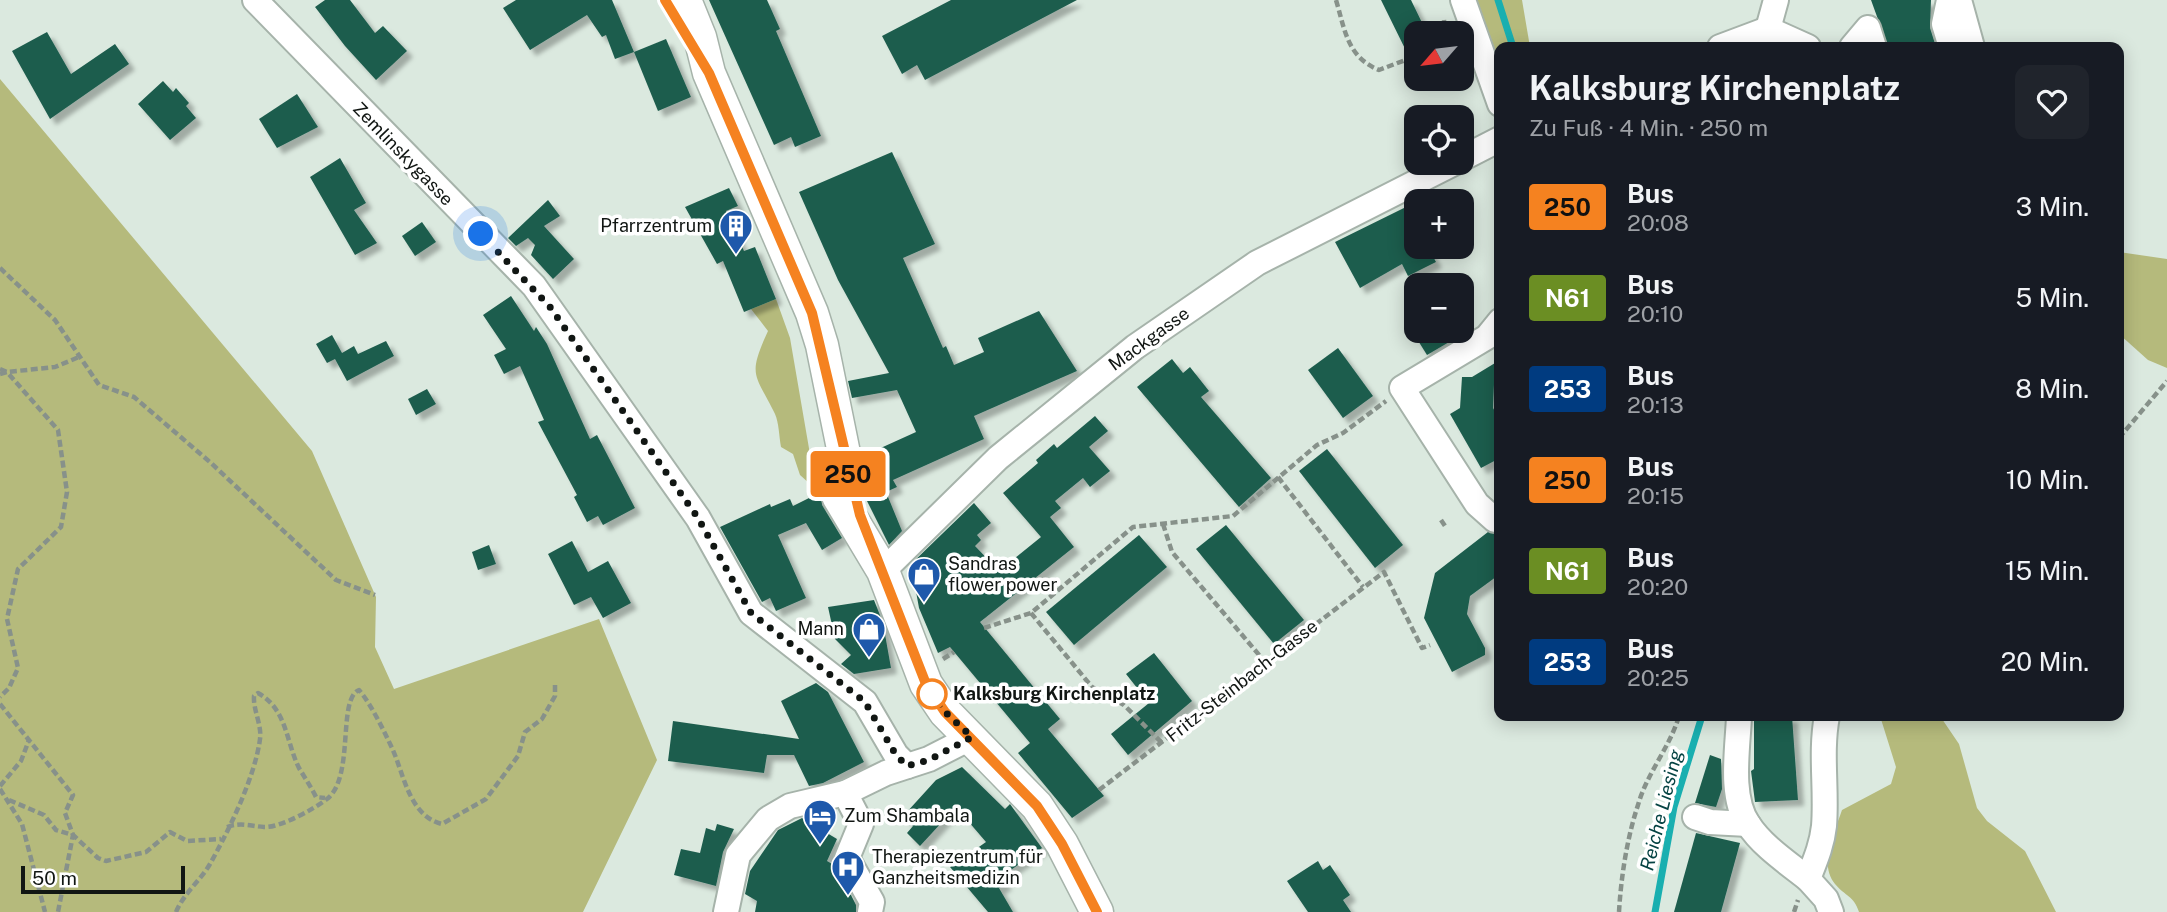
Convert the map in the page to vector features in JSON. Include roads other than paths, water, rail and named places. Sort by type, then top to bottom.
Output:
[{"type":"main road","points":[[665,0],[709,73],[791,267],[815,419],[843,487],[883,571],[919,672],[945,712],[1031,799],[1051,826],[1097,912]]},
{"type":"main road","points":[[685,0],[700,37],[709,73]]},
{"type":"street","name":"Zemlinskygasse","points":[[255,0],[429,182],[534,286],[706,533],[751,613],[865,702],[896,755],[907,766]]},
{"type":"street","points":[[1463,0],[1494,87]]},
{"type":"street","points":[[1768,29],[1776,0]]},
{"type":"street","points":[[1949,0],[1944,24],[1949,42]]},
{"type":"street","points":[[1959,0],[1971,42]]},
{"type":"street","points":[[1856,42],[1868,28],[1872,42]]},
{"type":"street","points":[[1733,42],[1768,29],[1797,42]]},
{"type":"street","points":[[1474,152],[1494,142]]},
{"type":"street","name":"Mackgasse","points":[[883,571],[998,458],[1135,347],[1257,263],[1430,175]]},
{"type":"street","points":[[1486,512],[1402,388],[1487,337],[1494,328]]},
{"type":"street","points":[[1739,721],[1740,799],[1748,824],[1776,853],[1808,879],[1826,899],[1831,912]]},
{"type":"street","points":[[1808,879],[1821,845],[1824,826],[1822,757],[1826,721]]},
{"type":"street","points":[[726,912],[738,855],[754,832],[768,819],[790,806],[845,793],[907,766],[929,760],[972,737]]},
{"type":"street","points":[[845,793],[861,824],[847,858],[872,902],[870,912]]},
{"type":"street","points":[[1695,817],[1710,822],[1748,824]]},
{"type":"waterway","name":"Reiche Liesing","points":[[1498,0],[1511,42]]},
{"type":"waterway","name":"Reiche Liesing","points":[[1655,912],[1674,807],[1700,721]]},
{"type":"place","name":"Pfarrzentrum","points":[[736,256]]},
{"type":"place","name":"Sandras flower power","points":[[924,604]]},
{"type":"place","name":"Mann","points":[[869,659]]},
{"type":"place","name":"Kalksburg Kirchenplatz","points":[[932,694]]},
{"type":"place","name":"Zum Shambala","points":[[820,846]]},
{"type":"place","name":"Therapiezentrum für Ganzheitsmedizin","points":[[848,897]]}]
